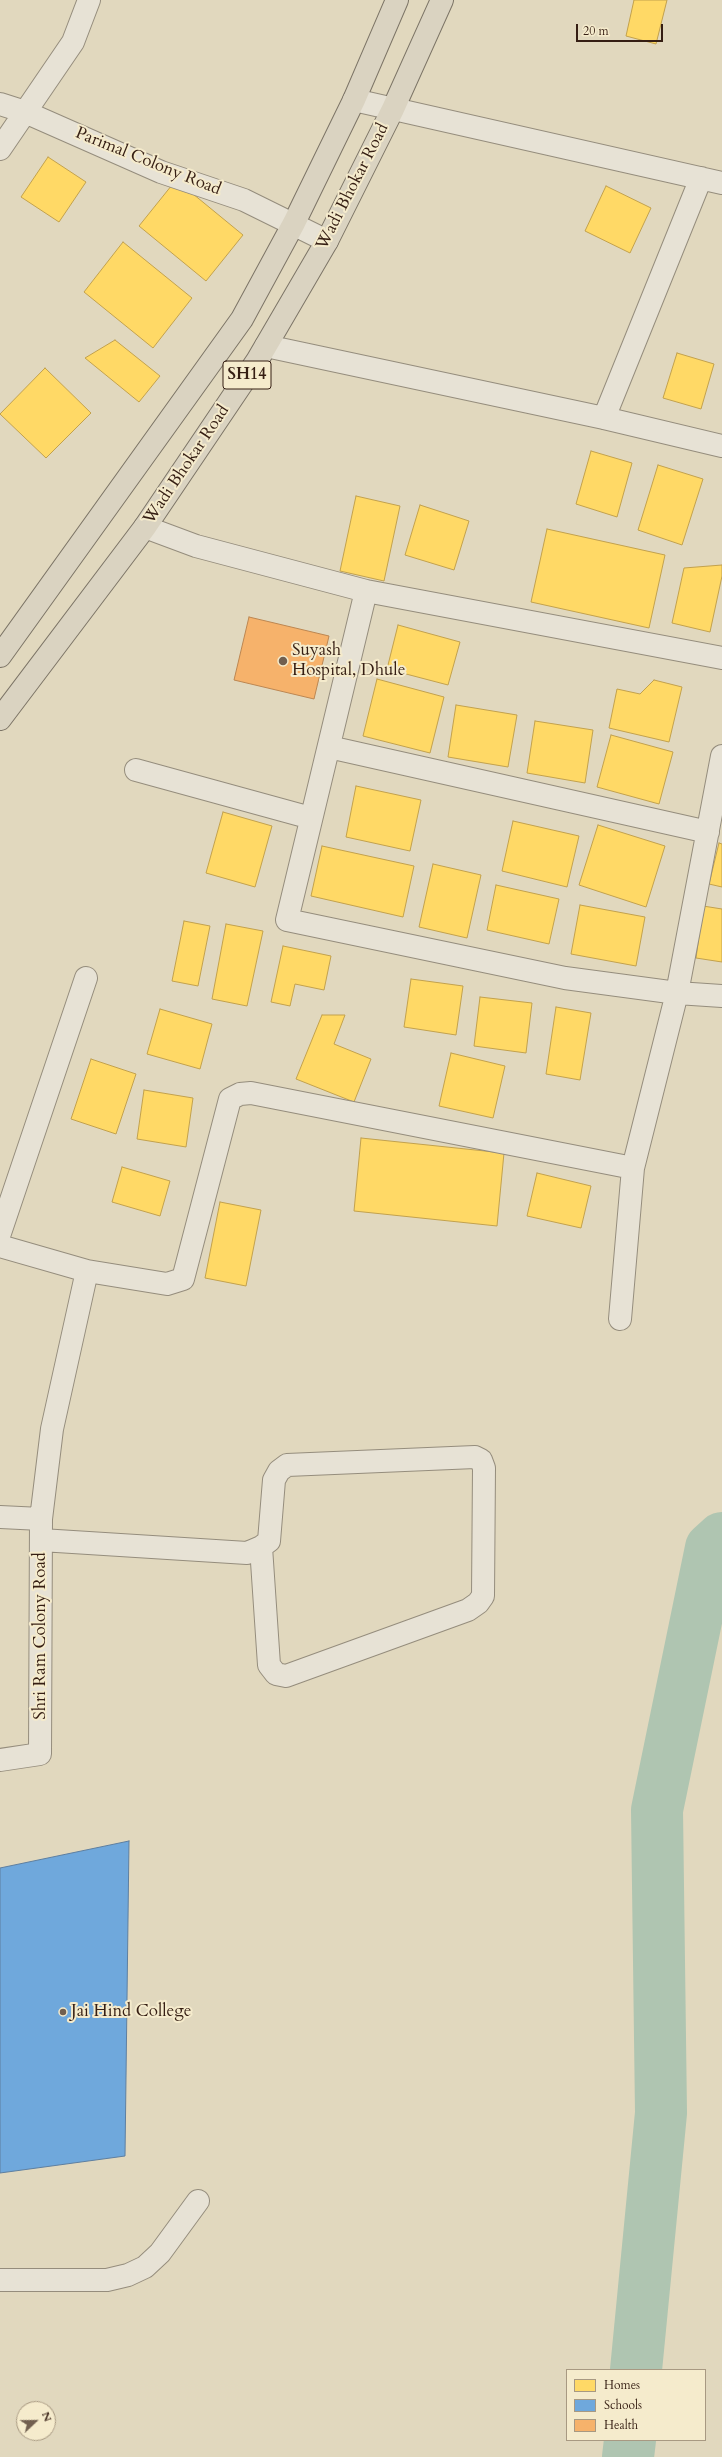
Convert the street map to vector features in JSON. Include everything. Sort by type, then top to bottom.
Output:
[{"type":"main road","name":"SH14","points":[[1,652],[242,319],[294,223],[354,100],[397,0]]},
{"type":"main road","name":"Wadi Bhokar Road","points":[[0,719],[145,527],[266,346],[327,241],[393,109],[442,0]]},
{"type":"street","points":[[0,149],[73,42],[90,0]]},
{"type":"street","points":[[354,100],[722,183]]},
{"type":"street","name":"Parimal Colony Road","points":[[0,104],[25,112],[161,172],[244,200],[294,223],[327,241]]},
{"type":"street","points":[[604,418],[701,178]]},
{"type":"street","points":[[266,346],[604,418],[722,446]]},
{"type":"street","points":[[145,527],[196,546],[366,592],[722,658]]},
{"type":"street","points":[[366,592],[287,920],[565,978],[677,993],[722,996]]},
{"type":"street","points":[[329,747],[708,832]]},
{"type":"street","points":[[620,1319],[633,1168],[677,993],[722,756]]},
{"type":"street","points":[[136,770],[311,818]]},
{"type":"street","points":[[0,1233],[86,978]]},
{"type":"street","points":[[0,1246],[87,1270],[168,1284],[183,1279],[230,1098],[240,1094],[251,1093],[633,1168]]},
{"type":"street","name":"Shri Ram Colony Road","points":[[0,1760],[40,1754],[42,1519],[52,1429],[87,1270]]},
{"type":"street","points":[[41,1540],[246,1553],[262,1547],[269,1541],[274,1480],[279,1471],[287,1465],[475,1457],[481,1460],[484,1468],[483,1596],[478,1603],[468,1610],[286,1676],[276,1674],[269,1665],[262,1547]]},
{"type":"street","points":[[0,1517],[42,1519]]},
{"type":"street","points":[[0,2280],[107,2280],[128,2275],[145,2267],[160,2253],[198,2201]]},
{"type":"building: Homes","points":[[634,0],[667,0],[656,44],[626,36]]},
{"type":"building: Homes","points":[[48,157],[86,182],[59,222],[21,197]]},
{"type":"building: Homes","points":[[176,180],[243,235],[206,281],[139,226]]},
{"type":"building: Homes","points":[[606,186],[651,208],[630,253],[585,231]]},
{"type":"building: Homes","points":[[123,242],[192,298],[153,348],[84,292]]},
{"type":"building: Homes","points":[[115,340],[160,376],[139,402],[85,358]]},
{"type":"building: Homes","points":[[677,353],[714,364],[701,409],[663,398]]},
{"type":"building: Homes","points":[[45,368],[91,413],[46,458],[0,414]]},
{"type":"building: Homes","points":[[591,451],[632,463],[617,517],[576,504]]},
{"type":"building: Homes","points":[[658,465],[703,479],[682,545],[638,530]]},
{"type":"building: Homes","points":[[356,496],[400,506],[384,581],[340,571]]},
{"type":"building: Homes","points":[[420,505],[469,521],[454,570],[405,555]]},
{"type":"building: Homes","points":[[547,529],[665,555],[649,628],[531,602]]},
{"type":"building: Homes","points":[[722,565],[722,576],[710,632],[672,623],[684,568]]},
{"type":"building: Homes","points":[[398,625],[460,642],[448,685],[387,669]]},
{"type":"building: Homes","points":[[377,679],[444,697],[430,753],[363,736]]},
{"type":"building: Homes","points":[[654,680],[682,687],[669,742],[609,728],[617,689],[640,694]]},
{"type":"building: Homes","points":[[456,705],[517,715],[508,767],[448,757]]},
{"type":"building: Homes","points":[[535,721],[593,730],[585,783],[527,773]]},
{"type":"building: Homes","points":[[611,735],[673,752],[659,804],[597,787]]},
{"type":"building: Homes","points":[[356,786],[421,800],[410,851],[346,837]]},
{"type":"building: Homes","points":[[223,812],[272,826],[255,887],[206,873]]},
{"type":"building: Homes","points":[[513,821],[579,836],[567,887],[502,871]]},
{"type":"building: Homes","points":[[598,825],[665,846],[646,907],[579,885]]},
{"type":"building: Homes","points":[[719,843],[722,844],[722,887],[709,884]]},
{"type":"building: Homes","points":[[322,846],[414,866],[403,917],[311,896]]},
{"type":"building: Homes","points":[[433,864],[481,875],[467,938],[419,927]]},
{"type":"building: Homes","points":[[496,885],[559,899],[549,944],[487,930]]},
{"type":"building: Homes","points":[[580,905],[645,917],[636,966],[571,954]]},
{"type":"building: Homes","points":[[703,906],[722,909],[722,962],[696,958]]},
{"type":"building: Homes","points":[[184,921],[210,926],[198,986],[172,981]]},
{"type":"building: Homes","points":[[226,924],[263,931],[247,1006],[212,999]]},
{"type":"building: Homes","points":[[283,946],[331,956],[324,990],[295,984],[290,1006],[271,1002]]},
{"type":"building: Homes","points":[[411,979],[463,986],[456,1035],[404,1027]]},
{"type":"building: Homes","points":[[480,997],[532,1003],[526,1053],[474,1046]]},
{"type":"building: Homes","points":[[556,1007],[591,1013],[580,1080],[546,1074]]},
{"type":"building: Homes","points":[[160,1009],[212,1024],[200,1069],[147,1054]]},
{"type":"building: Homes","points":[[322,1015],[345,1015],[334,1044],[371,1059],[354,1102],[296,1079]]},
{"type":"building: Homes","points":[[451,1053],[505,1066],[493,1118],[439,1106]]},
{"type":"building: Homes","points":[[91,1059],[136,1074],[116,1134],[71,1119]]},
{"type":"building: Homes","points":[[144,1090],[193,1098],[186,1147],[137,1139]]},
{"type":"building: Homes","points":[[361,1138],[504,1153],[497,1226],[354,1211]]},
{"type":"building: Homes","points":[[122,1167],[170,1181],[160,1216],[112,1202]]},
{"type":"building: Homes","points":[[537,1173],[591,1186],[581,1228],[527,1216]]},
{"type":"building: Homes","points":[[220,1202],[261,1210],[246,1286],[205,1278]]},
{"type":"building: Homes","points":[[0,2078],[91,2078],[89,2127],[0,2132]]},
{"type":"building: Schools","name":"Jai Hind College","points":[[129,1841],[125,2156],[0,2173],[0,1868]]},
{"type":"building: Health","points":[[249,617],[329,636],[314,699],[234,680]]},
{"type":"waterway","points":[[636,2369],[661,2113],[657,1810],[711,1548],[722,1538]]},
{"type":"waterway","points":[[628,2457],[630,2441]]},
{"type":"place","name":"Suyash Hospital, Dhule","points":[[283,661]]},
{"type":"place","name":"Jai Hind College","points":[[63,2012]]}]
